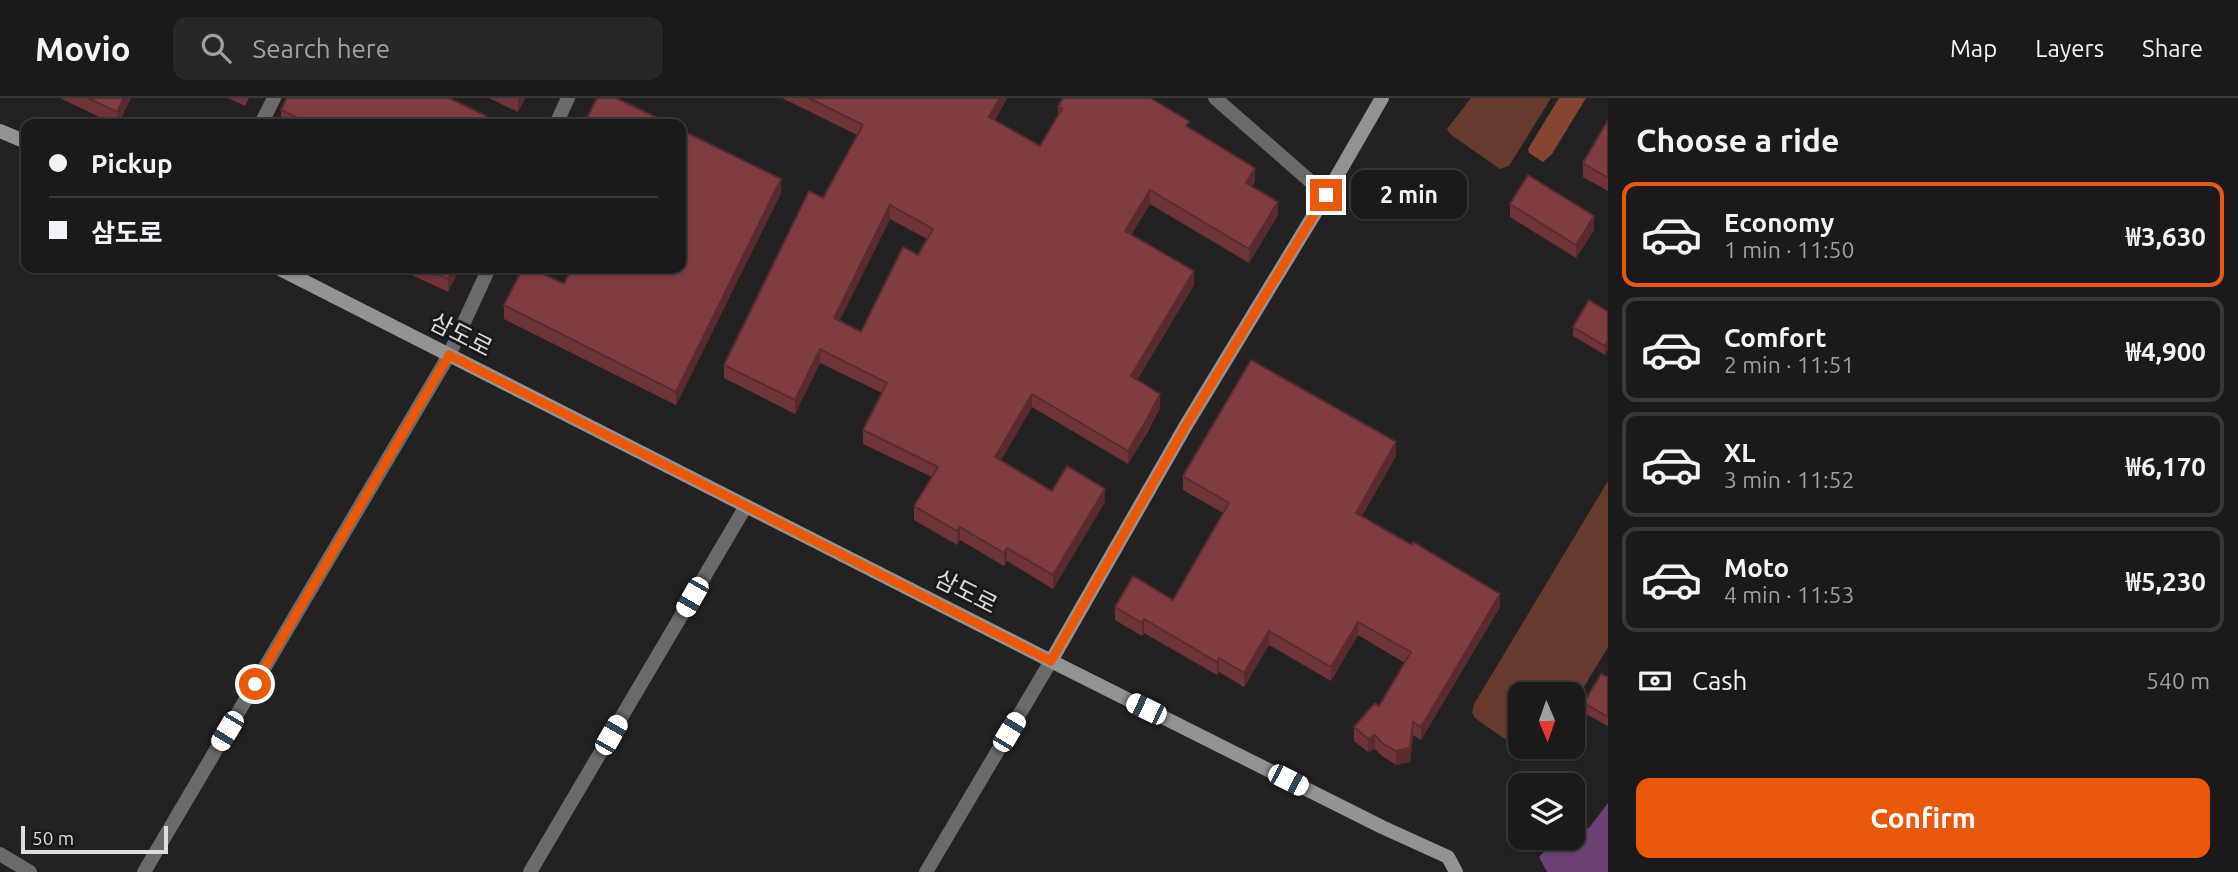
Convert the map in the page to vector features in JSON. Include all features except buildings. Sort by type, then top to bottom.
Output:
[{"type":"street","points":[[264,119],[274,98]]},
{"type":"street","points":[[558,119],[568,98]]},
{"type":"street","points":[[1215,98],[1326,195]]},
{"type":"street","points":[[926,872],[1185,427],[1382,98]]},
{"type":"street","points":[[0,131],[21,140]]},
{"type":"street","name":"삼도로","points":[[288,273],[1051,661],[1382,827],[1448,857],[1456,872]]},
{"type":"street","points":[[144,872],[449,355],[487,273]]},
{"type":"street","points":[[530,872],[746,506]]},
{"type":"street","points":[[0,854],[30,872]]},
{"type":"shaded area","points":[[1471,98],[1551,98],[1509,166],[1500,169],[1450,134],[1447,129]]},
{"type":"shaded area","points":[[1559,98],[1586,98],[1552,154],[1543,162],[1529,153],[1528,149]]},
{"type":"shaded area","points":[[1608,481],[1608,647],[1586,683],[1508,682],[1508,741],[1475,718],[1472,713],[1474,704]]},
{"type":"shaded area","points":[[1608,803],[1608,872],[1547,872],[1539,857],[1546,850],[1585,850],[1585,828],[1589,828]]},
{"type":"route","points":[[255,684],[449,355],[1051,661],[1185,427],[1326,195]]}]
